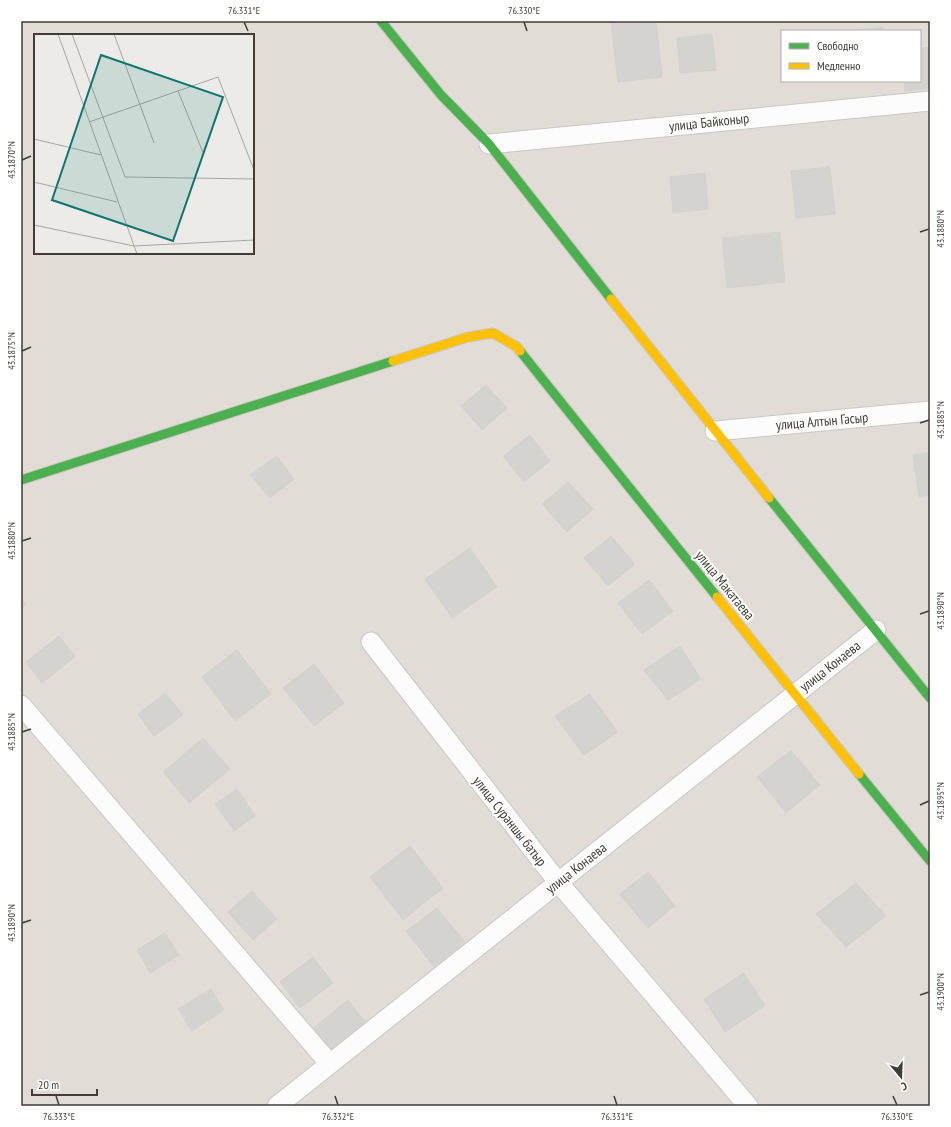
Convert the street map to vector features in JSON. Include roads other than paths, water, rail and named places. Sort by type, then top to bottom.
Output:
[{"type":"street","points":[[381,21],[442,95],[488,144],[715,431],[930,698]]},
{"type":"street","name":"улица Байконыр","points":[[488,144],[930,101]]},
{"type":"street","name":"улица Макатаева","points":[[21,480],[468,338],[493,333],[517,347],[794,694],[930,861]]},
{"type":"street","name":"улица Алтын Гасыр","points":[[715,431],[930,410]]},
{"type":"street","name":"улица Конаева","points":[[277,1106],[876,630]]},
{"type":"street","name":"улица Сураншы батыр","points":[[371,642],[558,882],[748,1106]]},
{"type":"street","points":[[21,705],[330,1064]]}]
